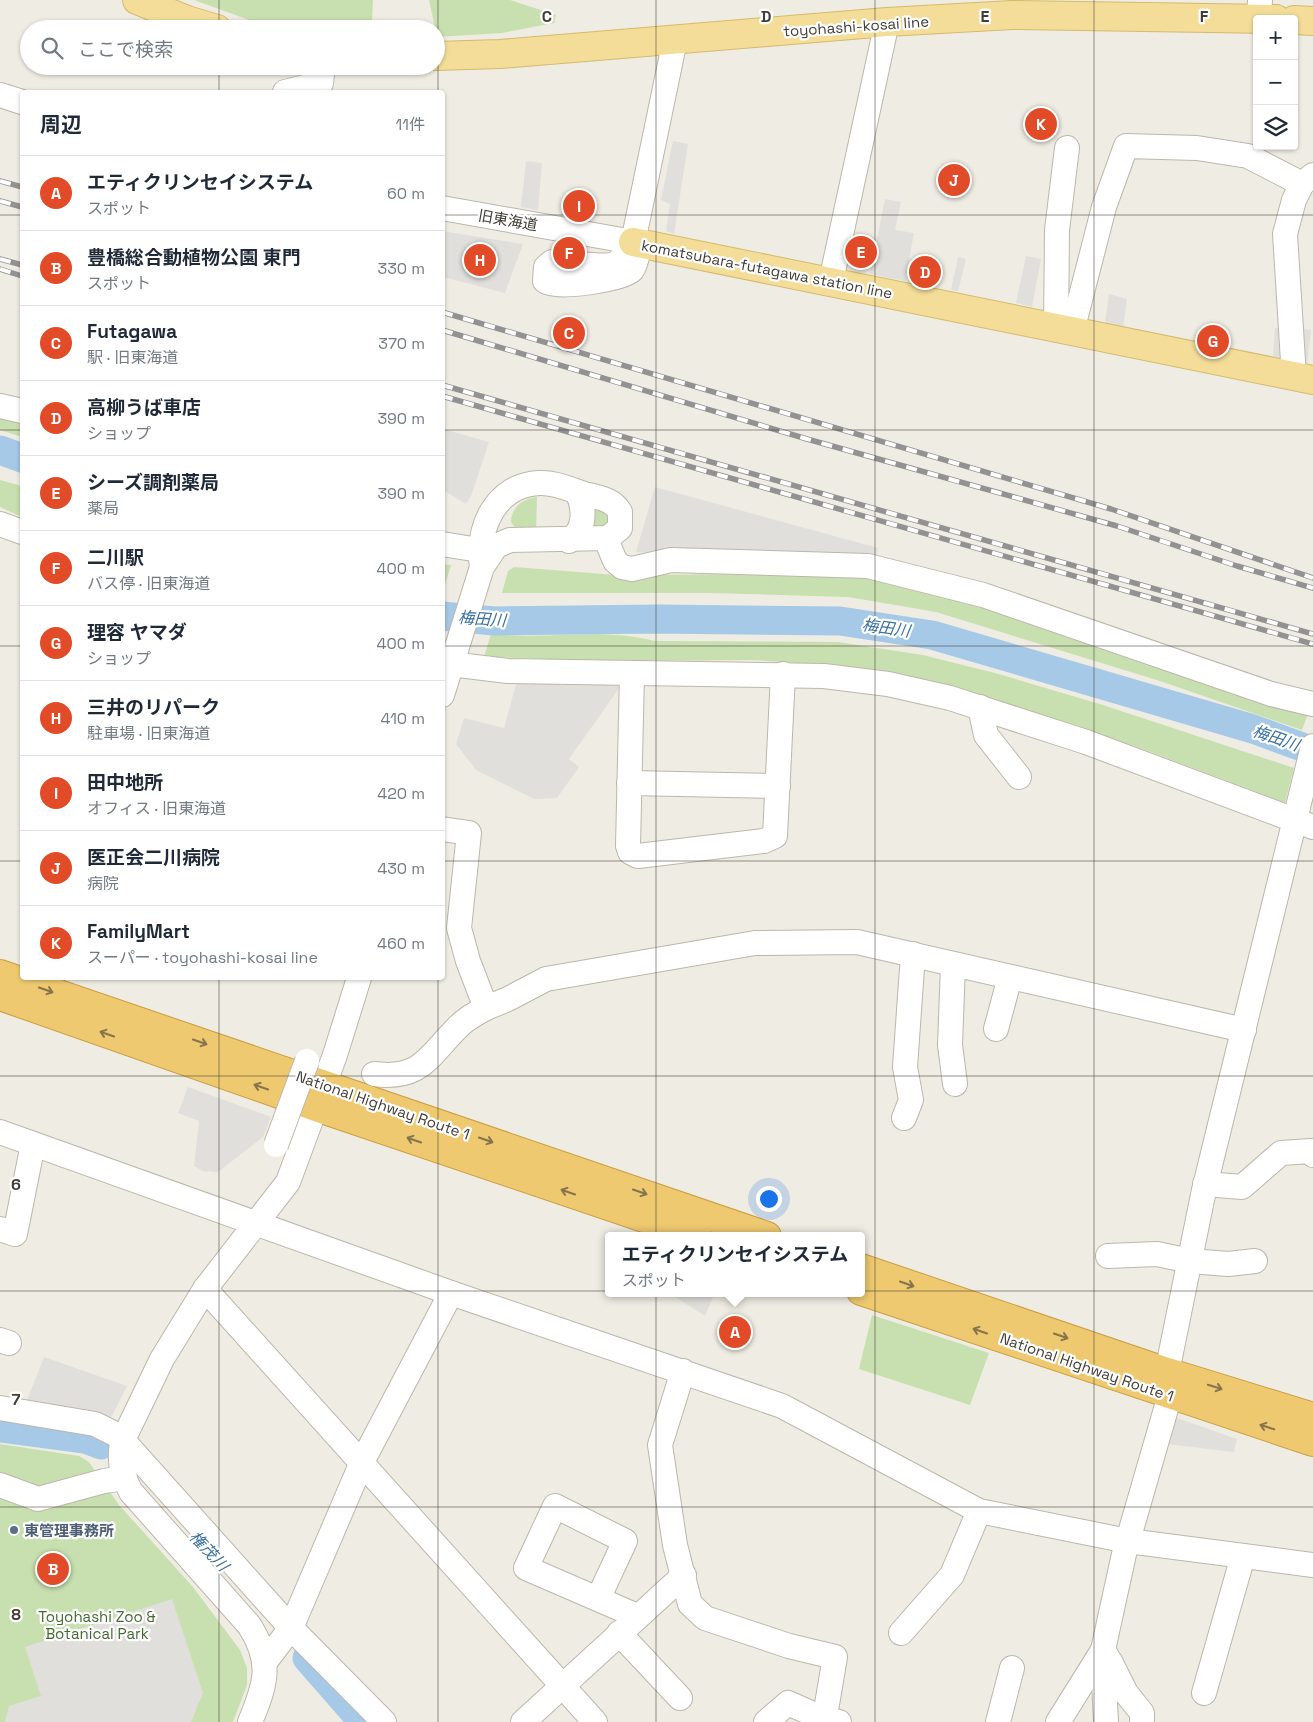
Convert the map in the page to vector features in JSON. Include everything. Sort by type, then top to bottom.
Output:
[{"type":"highway","name":"National Highway Route 1","points":[[0,974],[320,1096],[687,1232]]},
{"type":"highway","name":"National Highway Route 1","points":[[0,996],[754,1232]]},
{"type":"highway","name":"National Highway Route 1","points":[[865,1270],[1168,1384],[1313,1442]]},
{"type":"highway","name":"National Highway Route 1","points":[[865,1292],[1168,1384],[1313,1417]]},
{"type":"main road","points":[[137,0],[187,20]]},
{"type":"main road","name":"toyohashi-kosai line","points":[[445,56],[500,54],[887,22],[1006,7],[1265,12]]},
{"type":"main road","points":[[1298,20],[1313,21]]},
{"type":"main road","name":"komatsubara-futagawa station line","points":[[633,242],[1304,378]]},
{"type":"street","points":[[831,281],[887,22]]},
{"type":"street","points":[[633,242],[675,40]]},
{"type":"street","points":[[293,90],[321,84],[322,75]]},
{"type":"street","points":[[0,95],[20,101]]},
{"type":"street","points":[[1064,329],[1126,146],[1196,148],[1248,156],[1308,179],[1294,200],[1285,234],[1304,378]]},
{"type":"street","points":[[1064,329],[1057,230],[1067,148]]},
{"type":"street","name":"旧東海道","points":[[445,209],[633,242]]},
{"type":"street","points":[[0,406],[20,411]]},
{"type":"street","points":[[445,682],[480,559],[491,512],[501,498],[519,487],[540,483],[609,501],[618,508],[622,517],[620,528],[614,535],[606,539],[569,541],[513,540],[496,546],[480,559]]},
{"type":"street","points":[[569,541],[577,533],[583,519],[582,504],[577,492]]},
{"type":"street","points":[[501,498],[504,520],[513,540]]},
{"type":"street","points":[[0,524],[20,531]]},
{"type":"street","points":[[606,539],[615,561],[622,567],[632,569],[671,560],[868,566],[983,595],[1271,694],[1313,704]]},
{"type":"street","points":[[445,545],[480,559]]},
{"type":"street","points":[[450,661],[508,671],[632,674],[783,674],[824,676],[888,684],[980,707],[1157,766],[1302,819]]},
{"type":"street","points":[[632,674],[628,849],[632,854],[638,856],[772,839],[776,832],[783,674]]},
{"type":"street","points":[[980,707],[986,735],[1019,777]]},
{"type":"street","points":[[1106,1722],[1104,1681],[1107,1656],[1128,1541],[1168,1384],[1205,1184],[1244,1030],[1302,819],[1313,746]]},
{"type":"street","points":[[629,783],[778,786]]},
{"type":"street","points":[[445,829],[469,833],[459,928],[468,961],[486,1008]]},
{"type":"street","points":[[374,1074],[400,1075],[420,1068],[457,1028],[486,1008],[546,979],[755,943],[857,942],[1244,1030]]},
{"type":"street","points":[[904,1118],[911,1100],[905,1067],[913,954]]},
{"type":"street","points":[[953,965],[950,1045],[955,1084]]},
{"type":"street","points":[[996,1029],[1010,977]]},
{"type":"street","points":[[250,1722],[264,1687],[265,1662],[262,1649],[249,1625],[138,1500],[124,1478],[121,1461],[123,1440],[162,1359],[205,1290],[288,1182],[320,1096],[358,980]]},
{"type":"street","points":[[276,1146],[307,1061]]},
{"type":"street","points":[[0,1132],[451,1293],[782,1406],[979,1512],[1128,1541],[1313,1565]]},
{"type":"street","points":[[0,1230],[15,1234],[33,1144]]},
{"type":"street","points":[[1205,1184],[1242,1187],[1281,1153],[1312,1149]]},
{"type":"street","points":[[1108,1256],[1157,1254],[1190,1261],[1228,1264],[1255,1261]]},
{"type":"street","points":[[205,1290],[595,1722]]},
{"type":"street","points":[[265,1662],[291,1628],[362,1462],[451,1293]]},
{"type":"street","points":[[683,1371],[660,1445],[675,1545],[690,1604],[705,1618],[789,1646],[835,1657],[829,1721],[788,1703],[766,1722]]},
{"type":"street","points":[[0,1408],[95,1424],[108,1429],[123,1440],[291,1628],[384,1722]]},
{"type":"street","points":[[0,1484],[38,1499],[104,1481],[124,1478]]},
{"type":"street","points":[[901,1633],[952,1575],[979,1512]]},
{"type":"street","points":[[1204,1693],[1243,1556]]},
{"type":"street","points":[[523,1722],[684,1575]]},
{"type":"street","points":[[598,1599],[637,1616]]},
{"type":"street","points":[[619,1633],[680,1698]]},
{"type":"street","points":[[1058,1722],[1107,1656]]},
{"type":"street","points":[[1107,1656],[1126,1693],[1142,1713],[1142,1722]]},
{"type":"street","points":[[998,1722],[1012,1668]]},
{"type":"green space","points":[[194,0],[373,0],[372,20],[249,20]]},
{"type":"green space","points":[[429,0],[510,0],[556,15],[554,23],[502,33],[445,37],[445,20],[433,20]]},
{"type":"green space","points":[[0,417],[20,422],[20,436],[0,430]]},
{"type":"green space","points":[[0,480],[20,485],[20,516],[0,507]]},
{"type":"green space","points":[[537,497],[536,531],[516,529],[511,522],[513,512],[527,499]]},
{"type":"green space","points":[[592,507],[608,513],[611,527],[591,529]]},
{"type":"green space","points":[[445,564],[451,565],[445,584]]},
{"type":"green space","points":[[514,567],[616,575],[768,574],[869,577],[944,595],[1309,711],[1302,730],[1160,681],[936,612],[848,597],[709,593],[502,593],[508,571]]},
{"type":"green space","points":[[491,634],[532,636],[594,634],[635,637],[655,641],[838,642],[923,655],[995,673],[1103,705],[1294,768],[1285,803],[1135,746],[882,672],[813,664],[751,660],[611,661],[484,657]]},
{"type":"green space","points":[[872,1315],[989,1353],[970,1405],[859,1369]]},
{"type":"green space","name":"Toyohashi Zoo & Botanical Park","points":[[0,1444],[79,1456],[89,1462],[119,1505],[193,1587],[240,1650],[247,1668],[247,1685],[233,1722],[0,1722]]},
{"type":"shaded area","points":[[673,141],[688,144],[674,234],[666,231],[670,204],[661,200]]},
{"type":"shaded area","points":[[526,161],[542,163],[538,210],[521,207]]},
{"type":"shaded area","points":[[885,199],[901,202],[895,230],[914,233],[905,281],[870,274]]},
{"type":"shaded area","points":[[445,231],[523,244],[505,293],[445,278]]},
{"type":"shaded area","points":[[1026,256],[1041,259],[1032,307],[1016,303]]},
{"type":"shaded area","points":[[958,257],[966,259],[958,291],[951,290]]},
{"type":"shaded area","points":[[1109,294],[1127,299],[1123,328],[1105,324]]},
{"type":"shaded area","points":[[1275,328],[1283,328],[1285,359],[1273,357]]},
{"type":"shaded area","points":[[1297,328],[1311,330],[1307,365],[1297,364]]},
{"type":"shaded area","points":[[445,430],[489,442],[471,496],[466,504],[445,491]]},
{"type":"shaded area","points":[[655,487],[878,548],[876,556],[636,552]]},
{"type":"shaded area","points":[[517,681],[614,683],[620,687],[569,759],[579,767],[557,798],[534,799],[476,770],[456,744],[464,718],[504,728]]},
{"type":"shaded area","points":[[188,1087],[271,1117],[263,1137],[218,1172],[203,1171],[194,1166],[199,1121],[178,1113]]},
{"type":"shaded area","points":[[675,1297],[713,1297],[705,1316]]},
{"type":"shaded area","points":[[44,1357],[127,1386],[110,1420],[26,1403]]},
{"type":"shaded area","points":[[1174,1417],[1237,1439],[1234,1452],[1166,1444]]},
{"type":"shaded area","points":[[172,1599],[203,1693],[191,1722],[5,1722],[9,1706],[41,1696],[25,1647]]},
{"type":"waterway","name":"梅田川","points":[[0,450],[20,457]]},
{"type":"waterway","name":"梅田川","points":[[445,616],[494,621],[659,619],[840,621],[932,635],[1253,729],[1313,751]]},
{"type":"waterway","name":"権茂川","points":[[0,1428],[85,1439],[101,1445]]},
{"type":"waterway","name":"権茂川","points":[[307,1658],[363,1722]]},
{"type":"railway","points":[[0,181],[20,186]]},
{"type":"railway","points":[[0,201],[20,206]]},
{"type":"railway","points":[[0,259],[20,264]]},
{"type":"railway","points":[[0,269],[20,275]]},
{"type":"railway","points":[[445,313],[1111,509],[1313,578]]},
{"type":"railway","points":[[445,331],[807,439],[1117,526],[1237,566],[1313,588]]},
{"type":"railway","points":[[445,386],[1313,634]]},
{"type":"railway","points":[[445,397],[1313,644]]},
{"type":"place","name":"FamilyMart","points":[[1041,124]]},
{"type":"place","name":"医正会二川病院","points":[[954,180]]},
{"type":"place","name":"田中地所","points":[[579,206]]},
{"type":"place","name":"シーズ調剤薬局","points":[[861,252]]},
{"type":"place","name":"二川駅","points":[[569,253]]},
{"type":"place","name":"三井のリパーク","points":[[480,260]]},
{"type":"place","name":"高柳うば車店","points":[[925,272]]},
{"type":"place","name":"Futagawa","points":[[569,333]]},
{"type":"place","name":"理容 ヤマダ","points":[[1213,341]]},
{"type":"place","name":"エティクリンセイシステム","points":[[735,1332]]},
{"type":"place","name":"東管理事務所","points":[[14,1530]]},
{"type":"place","name":"豊橋総合動植物公園 東門","points":[[53,1569]]}]
